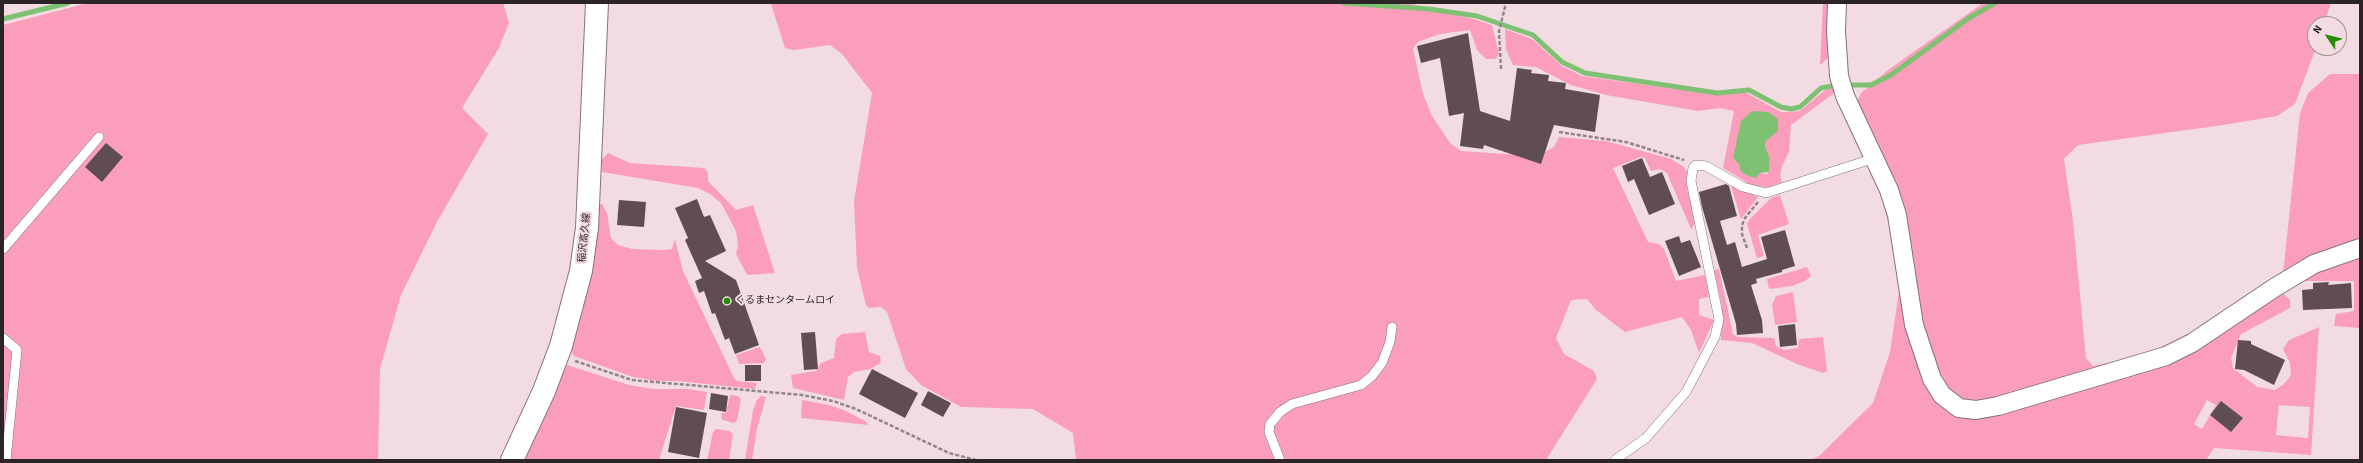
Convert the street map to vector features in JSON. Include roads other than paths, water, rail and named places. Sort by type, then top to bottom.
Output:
[{"type":"main road","name":"稲沢高久線","points":[[512,460],[544,391],[557,355],[581,271],[587,228],[597,3]]},
{"type":"street","points":[[1837,3],[1836,31],[1839,76],[1845,96],[1889,190],[1897,215],[1914,325],[1932,379],[1942,395],[1959,408],[1976,410],[1998,406],[2166,356],[2192,343],[2274,288],[2314,264],[2360,248]]},
{"type":"lane","points":[[3,249],[99,137]]},
{"type":"lane","points":[[1615,460],[1646,438],[1686,392],[1715,337],[1718,319],[1691,181],[1693,168],[1696,165],[1706,166],[1744,187],[1766,193],[1875,158]]},
{"type":"lane","points":[[1280,460],[1270,432],[1270,424],[1280,412],[1292,404],[1361,385],[1372,376],[1382,363],[1390,342],[1392,327]]},
{"type":"lane","points":[[3,338],[17,350],[6,460]]},
{"type":"waterway","points":[[3,19],[68,3]]},
{"type":"waterway","points":[[1344,3],[1429,9],[1477,16],[1533,35],[1562,62],[1585,73],[1717,93],[1749,90],[1781,107],[1791,109],[1800,107],[1821,88],[1838,85]]},
{"type":"waterway","points":[[1846,85],[1871,85],[1891,75],[1969,18],[1995,3]]},
{"type":"place","name":"くるまセンタームロイ","points":[[727,301]]}]
